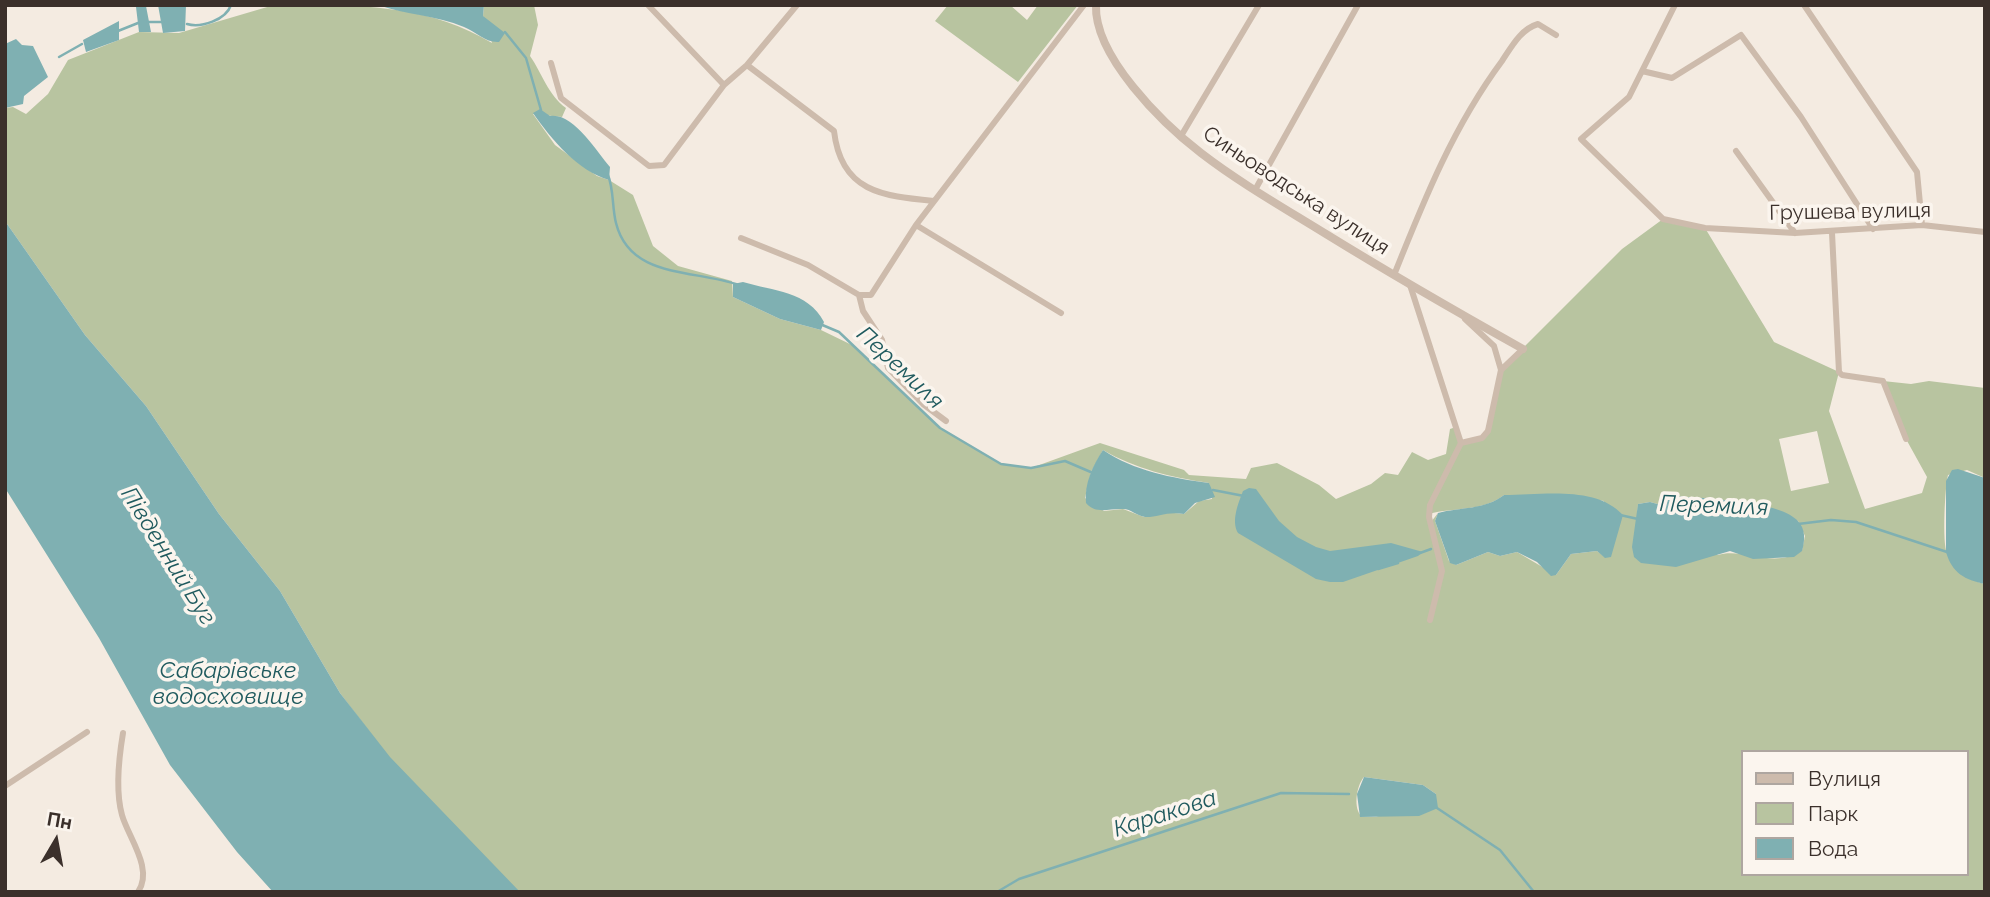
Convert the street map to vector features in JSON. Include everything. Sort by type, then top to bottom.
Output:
[{"type":"street","points":[[648,5],[724,85]]},
{"type":"street","points":[[551,63],[561,99],[649,166],[664,165],[724,85],[747,65],[797,5]]},
{"type":"street","points":[[741,238],[808,265],[859,295],[871,295],[916,225],[1084,5]]},
{"type":"street","name":"Синьоводська вулиця","points":[[1096,5],[1097,25],[1106,49],[1156,111],[1181,136],[1255,190],[1410,285],[1524,349],[1501,370],[1494,346],[1458,313]]},
{"type":"street","points":[[1181,136],[1259,5]]},
{"type":"street","points":[[1255,190],[1358,5]]},
{"type":"street","name":"Грушева вулиця","points":[[1675,5],[1629,97],[1583,136],[1583,144],[1663,219],[1705,228],[1796,233],[1832,233],[1922,225],[1985,232]]},
{"type":"street","points":[[1804,5],[1917,172],[1922,225]]},
{"type":"street","points":[[1394,275],[1442,157],[1488,79],[1526,28],[1538,24],[1556,35]]},
{"type":"street","points":[[1642,71],[1672,78],[1741,34],[1801,117],[1873,229]]},
{"type":"street","points":[[747,65],[834,131],[837,156],[852,178],[875,191],[934,201]]},
{"type":"street","points":[[1736,151],[1796,233]]},
{"type":"street","points":[[916,225],[1061,313]]},
{"type":"street","points":[[1832,233],[1839,372],[1842,375],[1883,381],[1906,439]]},
{"type":"street","points":[[1410,285],[1461,443]]},
{"type":"street","points":[[859,295],[863,311],[882,340],[888,368],[923,404],[946,421]]},
{"type":"street","points":[[1430,620],[1443,571],[1429,510],[1438,483],[1461,443],[1482,438],[1488,431],[1501,370]]},
{"type":"street","points":[[5,786],[87,733]]},
{"type":"street","points":[[123,733],[120,803],[142,867],[143,884],[138,892]]},
{"type":"green space","points":[[274,5],[331,5],[413,13],[440,20],[492,43],[483,16],[484,5],[534,5],[538,25],[530,56],[550,90],[566,108],[562,117],[533,114],[555,145],[597,176],[633,195],[653,246],[678,266],[732,281],[733,297],[780,319],[821,330],[856,347],[940,428],[1001,464],[1031,468],[1100,443],[1184,470],[1189,475],[1246,479],[1251,468],[1277,463],[1319,485],[1336,499],[1371,484],[1385,473],[1398,475],[1412,452],[1428,460],[1446,454],[1450,429],[1456,427],[1461,443],[1484,436],[1501,370],[1622,249],[1663,219],[1705,228],[1774,342],[1839,372],[1829,411],[1865,509],[1922,493],[1927,477],[1906,439],[1883,381],[1911,384],[1929,381],[1985,388],[1985,478],[1967,470],[1948,475],[1944,527],[1945,547],[1950,559],[1968,577],[1985,584],[1985,892],[490,892],[340,693],[280,591],[219,514],[146,406],[85,335],[5,221],[5,108],[13,107],[26,114],[48,94],[68,60],[139,32],[179,33]],"holes":[[[1817,431],[1829,483],[1791,491],[1779,439]],[[1103,450],[1154,471],[1209,483],[1212,499],[1199,501],[1184,514],[1166,512],[1144,517],[1123,509],[1104,511],[1085,498],[1091,472]],[[1504,495],[1568,495],[1604,501],[1605,557],[1597,551],[1571,554],[1556,575],[1517,552],[1500,556],[1488,552],[1456,565],[1449,561],[1435,521],[1438,513],[1431,522],[1429,514],[1477,507]],[[1670,496],[1745,502],[1798,521],[1805,536],[1802,550],[1781,558],[1728,553],[1718,555],[1637,519],[1638,504],[1650,502],[1665,506]],[[1364,777],[1423,785],[1436,794],[1376,817],[1362,817],[1357,809],[1357,797]]]},
{"type":"green space","points":[[948,5],[1010,5],[1027,20],[1038,5],[1078,5],[1018,82],[935,21]]},
{"type":"water","points":[[158,5],[186,5],[185,31],[163,33]]},
{"type":"water","points":[[378,5],[484,5],[483,16],[505,33],[499,42],[494,42],[453,23]]},
{"type":"water","points":[[146,6],[151,32],[139,32],[136,7]]},
{"type":"water","points":[[119,21],[119,40],[86,52],[83,40]]},
{"type":"water","points":[[16,39],[22,45],[33,46],[48,77],[24,96],[23,104],[5,108],[5,44]]},
{"type":"water","points":[[540,109],[550,116],[567,120],[584,134],[610,167],[609,180],[598,176],[566,153],[533,113]]},
{"type":"water","name":"Сабарівське водосховище","points":[[5,221],[85,335],[146,406],[219,514],[280,591],[340,693],[390,757],[520,892],[273,892],[237,852],[170,765],[99,638],[5,488]]},
{"type":"water","points":[[743,282],[789,294],[809,304],[824,322],[821,330],[780,319],[733,297],[733,284]]},
{"type":"water","points":[[1103,450],[1140,468],[1209,483],[1215,497],[1195,503],[1184,514],[1145,517],[1126,509],[1094,509],[1086,503],[1086,489]]},
{"type":"water","points":[[1958,469],[1985,478],[1985,584],[1960,574],[1946,552],[1946,481],[1952,470]]},
{"type":"water","points":[[1256,489],[1279,521],[1297,537],[1316,547],[1330,551],[1391,543],[1423,552],[1343,582],[1316,579],[1238,533],[1236,512],[1243,491]]},
{"type":"water","points":[[1504,495],[1583,495],[1612,506],[1623,515],[1611,557],[1605,558],[1597,551],[1571,554],[1556,575],[1551,576],[1537,562],[1517,552],[1500,556],[1488,552],[1456,565],[1450,563],[1435,521],[1438,513],[1481,506]]},
{"type":"water","points":[[1670,496],[1737,501],[1787,513],[1802,527],[1802,551],[1794,557],[1753,559],[1730,551],[1676,567],[1641,563],[1634,557],[1632,547],[1638,504],[1650,502],[1665,506]]},
{"type":"water","points":[[1364,777],[1423,785],[1436,794],[1438,808],[1419,816],[1360,817],[1357,794]]},
{"type":"waterway","name":"Перемиля","points":[[187,24],[199,25],[219,19],[231,5]]},
{"type":"waterway","name":"Перемиля","points":[[148,22],[163,22]]},
{"type":"waterway","name":"Перемиля","points":[[118,31],[138,23]]},
{"type":"waterway","name":"Перемиля","points":[[505,32],[526,58],[541,110]]},
{"type":"waterway","name":"Перемиля","points":[[59,57],[82,44]]},
{"type":"waterway","name":"Перемиля","points":[[608,175],[616,223],[623,241],[635,254],[666,269],[739,285]]},
{"type":"waterway","name":"Перемиля","points":[[820,324],[839,332],[940,428],[1001,464],[1031,468],[1065,461],[1093,473]]},
{"type":"waterway","name":"Перемиля","points":[[1213,490],[1244,496]]},
{"type":"waterway","name":"Перемиля","points":[[1620,515],[1638,519]]},
{"type":"waterway","name":"Перемиля","points":[[1798,524],[1831,520],[1856,522],[1947,552]]},
{"type":"waterway","name":"Перемиля","points":[[1420,553],[1431,549]]},
{"type":"waterway","name":"Перемиля","points":[[1378,569],[1398,563]]},
{"type":"waterway","name":"Каракова","points":[[997,892],[1019,879],[1281,793],[1349,794]]},
{"type":"waterway","name":"Каракова","points":[[1437,808],[1500,850],[1534,892]]},
{"type":"water label","name":"Південний Буг","points":[[168,556]]}]
